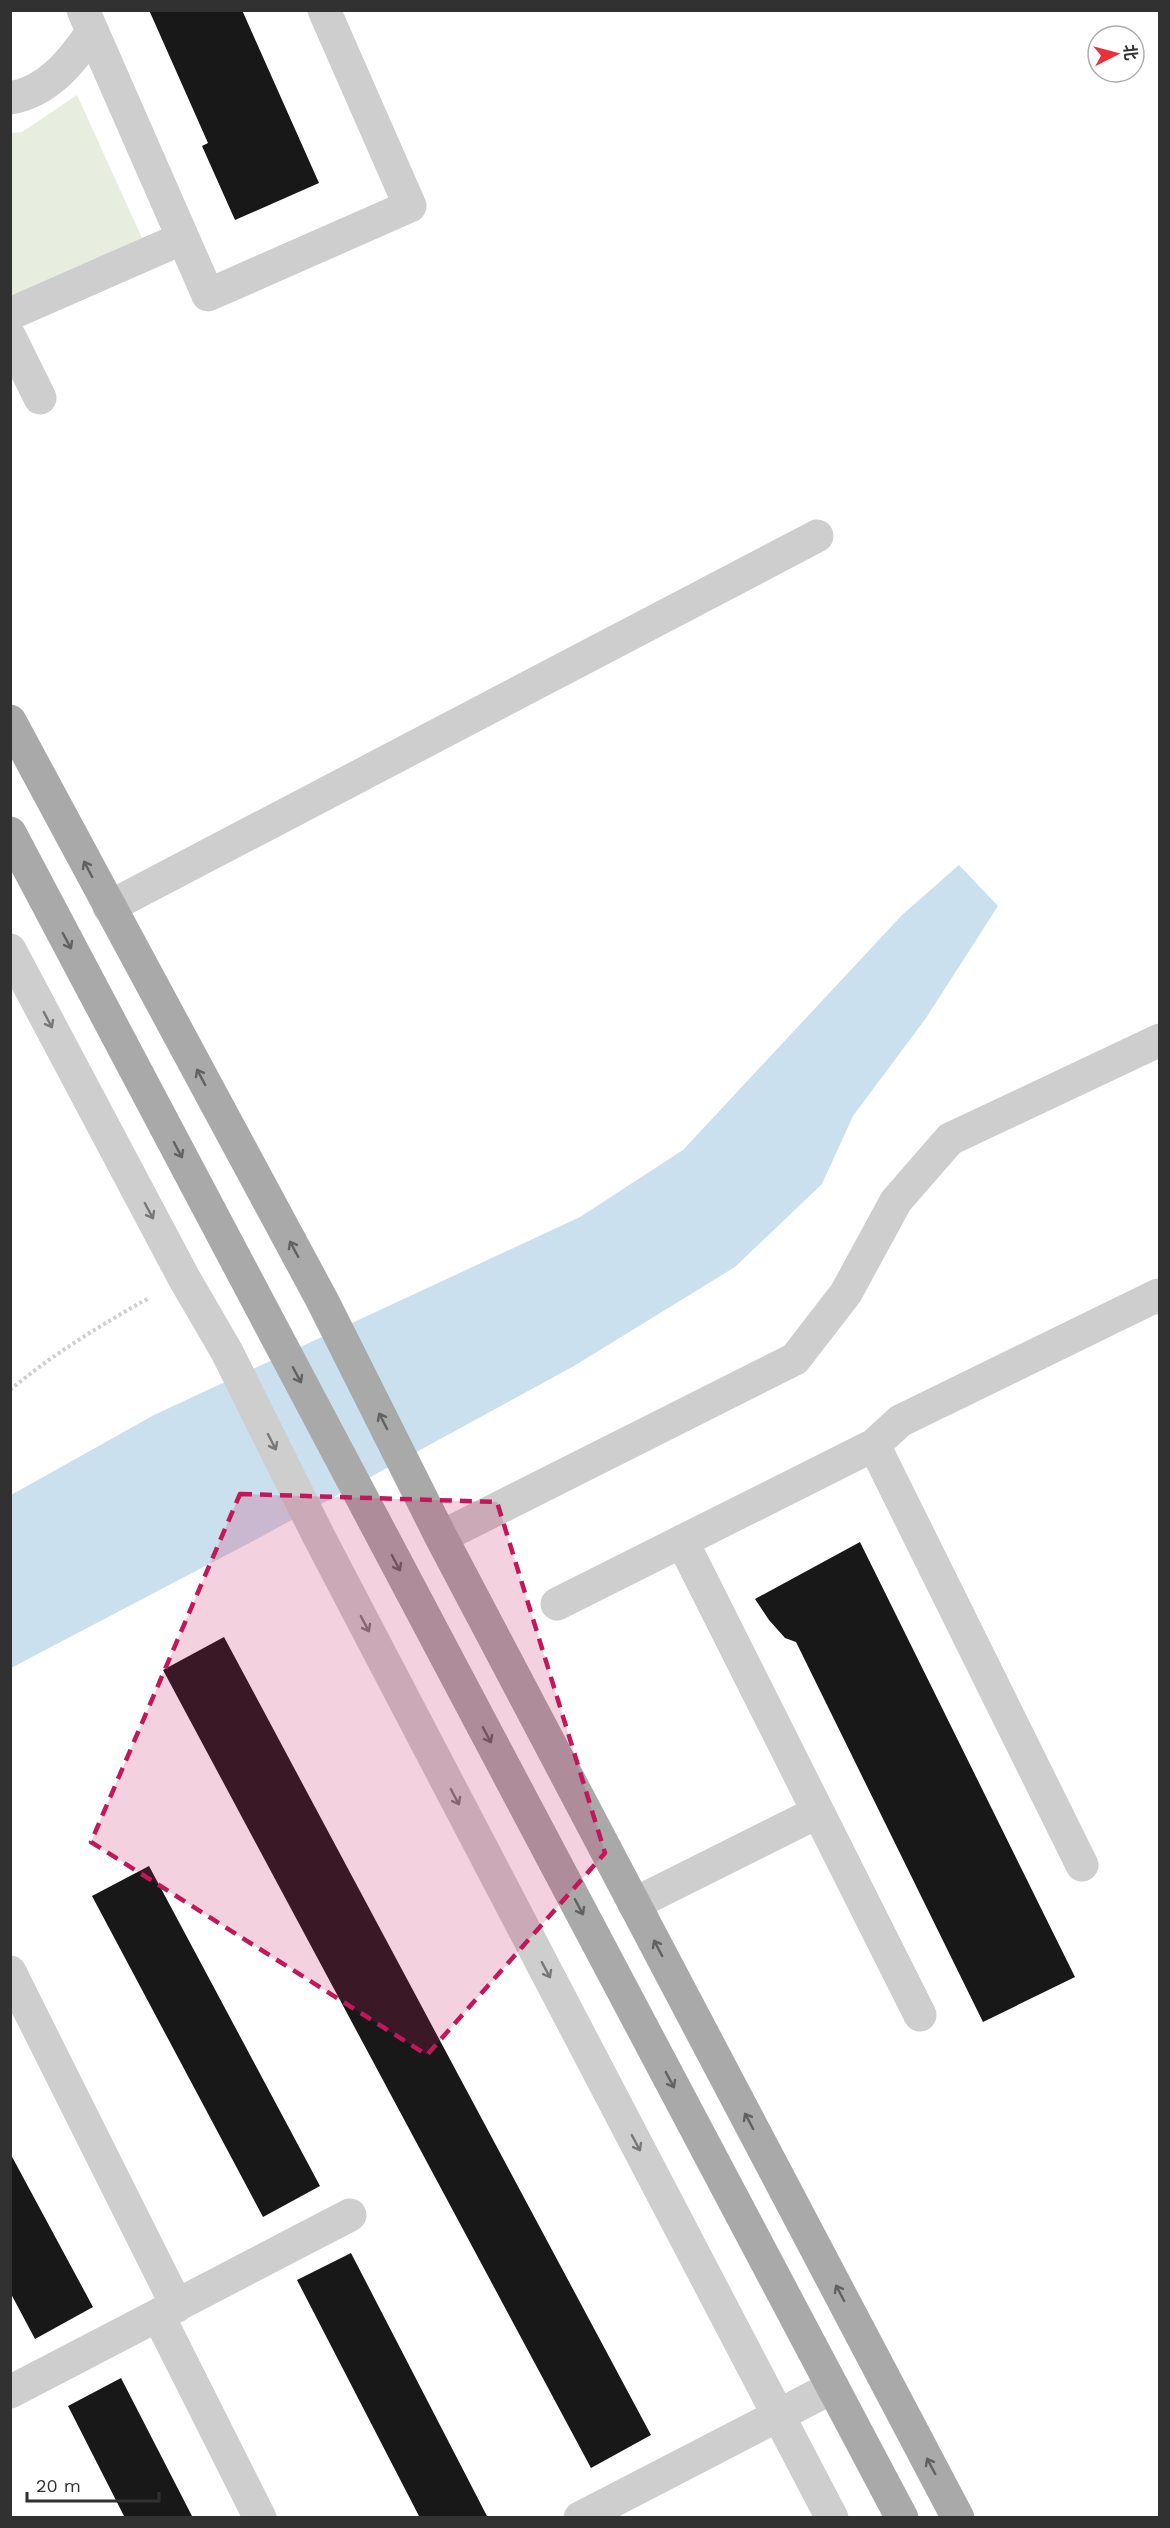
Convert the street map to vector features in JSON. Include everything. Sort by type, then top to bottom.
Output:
[{"type":"main road","points":[[10,721],[322,1300],[441,1537],[958,2517]]},
{"type":"main road","points":[[10,833],[902,2517]]},
{"type":"street","points":[[88,21],[208,295],[410,206],[324,10]]},
{"type":"street","points":[[10,98],[21,97],[61,74],[88,21]]},
{"type":"street","points":[[10,314],[183,238]]},
{"type":"street","points":[[10,337],[40,398]]},
{"type":"street","points":[[109,907],[817,536]]},
{"type":"street","points":[[10,950],[184,1278],[227,1352],[318,1535],[832,2517]]},
{"type":"street","points":[[441,1537],[795,1359],[846,1293],[896,1201],[950,1139],[1160,1040]]},
{"type":"street","points":[[557,1604],[874,1445],[900,1421],[1158,1295],[1160,1298]]},
{"type":"street","points":[[874,1445],[1082,1865]]},
{"type":"street","points":[[682,1541],[920,2014]]},
{"type":"street","points":[[634,1904],[818,1812]]},
{"type":"street","points":[[10,1972],[260,2517]]},
{"type":"street","points":[[10,2392],[350,2215]]},
{"type":"street","points":[[580,2517],[833,2387]]},
{"type":"path","points":[[10,1390],[35,1370],[105,1323],[184,1278]]},
{"type":"highlighted area","points":[[240,1494],[497,1502],[605,1853],[427,2055],[91,1842]]},
{"type":"green space","points":[[77,95],[142,238],[11,301],[11,133],[22,132]]},
{"type":"water","points":[[959,865],[998,906],[926,1018],[853,1116],[822,1184],[735,1267],[574,1366],[255,1540],[11,1668],[11,1495],[154,1415],[580,1217],[683,1150],[902,915]]},
{"type":"building","points":[[149,10],[242,10],[319,183],[235,220],[202,146],[208,143]]},
{"type":"building","points":[[860,1542],[1075,1977],[983,2022],[796,1642],[785,1638],[755,1599]]},
{"type":"building","points":[[224,1637],[651,2435],[591,2468],[163,1670]]},
{"type":"building","points":[[149,1866],[320,2186],[263,2217],[92,1896]]},
{"type":"building","points":[[10,2153],[93,2307],[35,2339],[10,2292]]},
{"type":"building","points":[[351,2253],[488,2518],[420,2518],[297,2280]]},
{"type":"building","points":[[121,2378],[193,2518],[125,2518],[68,2406]]}]
